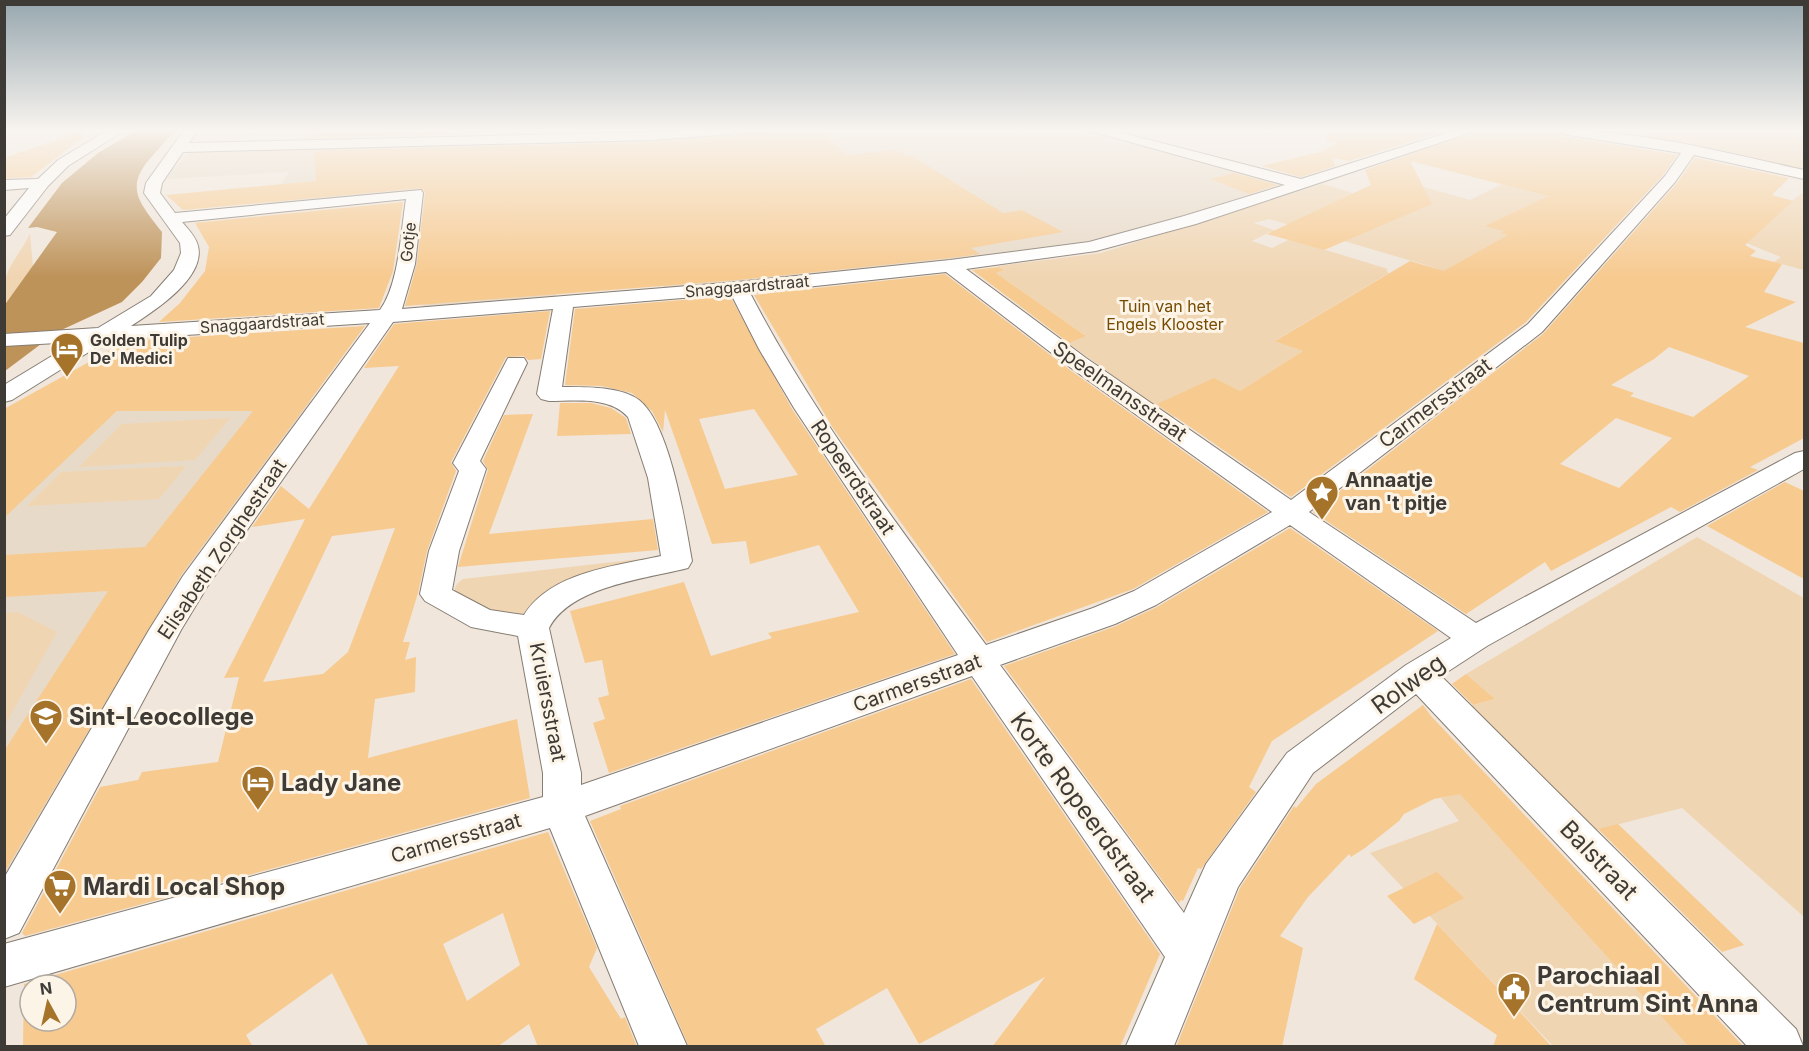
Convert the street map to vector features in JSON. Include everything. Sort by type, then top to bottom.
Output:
[{"type":"street","points":[[4,231],[11,213],[46,179]]},
{"type":"street","points":[[4,395],[101,333],[158,300],[183,272],[190,253],[189,243],[152,193],[157,179]]},
{"type":"street","points":[[1280,179],[1303,185]]},
{"type":"street","name":"Snaggaardstraat","points":[[4,340],[387,316],[738,288],[951,266],[1090,247],[1321,179]]},
{"type":"street","name":"Carmersstraat","points":[[4,966],[562,808],[978,662],[1104,616],[1145,598],[1291,513],[1535,328],[1670,179]]},
{"type":"street","points":[[4,185],[42,183]]},
{"type":"street","name":"Gotje","points":[[172,218],[415,193],[402,286],[387,316]]},
{"type":"street","name":"Speelmansstraat","points":[[951,266],[1011,314],[1291,513],[1475,638]]},
{"type":"street","name":"Ropeerdstraat","points":[[738,288],[754,322],[794,390],[978,662]]},
{"type":"street","points":[[533,628],[542,611],[554,599],[577,589],[677,561],[662,475],[637,412],[628,404],[584,393],[549,394],[564,302]]},
{"type":"street","name":"Elisabeth Zorghestraat","points":[[4,919],[165,630],[194,583],[387,316]]},
{"type":"street","name":"Kruiersstraat","points":[[516,363],[465,463],[473,470],[444,551],[436,594],[482,619],[533,628],[562,773],[562,808]]},
{"type":"street","name":"Rolweg","points":[[1150,1047],[1221,877],[1300,763],[1418,674],[1475,638],[1801,465]]},
{"type":"street","name":"Korte Ropeerdstraat","points":[[978,662],[1188,952]]},
{"type":"street","name":"Balstraat","points":[[1418,674],[1779,1047]]},
{"type":"street","points":[[562,808],[663,1047]]},
{"type":"shaded area","points":[[67,179],[138,179],[138,193],[141,202],[162,232],[161,258],[122,302],[57,332],[5,371],[4,306],[57,232],[37,227],[28,228]]},
{"type":"shaded area","points":[[284,179],[1269,179],[1288,184],[1089,243],[957,262],[664,288],[663,278],[555,278],[556,298],[428,307],[410,301],[426,190],[267,206]]},
{"type":"shaded area","name":"Sint-Leocollege","points":[[128,401],[311,401],[228,516],[5,892],[5,467],[85,441]]},
{"type":"green space","name":"Tuin van het Engels Klooster","points":[[1406,182],[1470,200],[1506,182],[1564,196],[1461,279],[1429,266],[1269,219],[1254,223],[1279,232],[1270,232],[1252,241],[1272,248],[1290,239],[1388,269],[1386,270],[1389,273],[1276,340],[1303,351],[1240,391],[1172,418],[1068,343],[1085,335],[996,273],[1004,270],[998,266],[1101,253],[1323,184],[1352,193]]},
{"type":"green space","points":[[1804,192],[1804,270],[1774,262],[1781,257],[1739,240]]},
{"type":"green space","points":[[30,233],[33,268],[5,305],[4,292],[7,274]]},
{"type":"green space","points":[[230,418],[195,460],[79,467],[122,424]]},
{"type":"green space","points":[[186,466],[159,499],[27,506],[61,472]]},
{"type":"green space","points":[[1697,537],[1804,598],[1804,917],[1682,808],[1596,830],[1470,706],[1495,699],[1466,674]]},
{"type":"green space","points":[[649,558],[650,560],[600,572],[565,584],[536,602],[526,614],[481,609],[456,596],[455,593],[456,586],[463,579]]},
{"type":"green space","points":[[18,612],[57,632],[5,725],[5,613]]},
{"type":"green space","points":[[1461,793],[1688,1046],[1553,1046],[1370,853],[1459,821],[1441,798]]},
{"type":"building","points":[[316,179],[949,179],[1003,213],[1022,210],[1063,232],[971,248],[980,254],[950,258],[738,280],[405,306],[417,264],[425,193],[421,188],[183,210],[166,195],[316,181]]},
{"type":"building","points":[[1210,179],[1256,179],[1277,185],[1249,194]]},
{"type":"building","points":[[1369,179],[1419,179],[1432,204],[1324,250],[1267,234],[1371,185]]},
{"type":"building","points":[[1482,179],[1659,179],[1526,322],[1291,497],[1157,404],[1214,378],[1240,391],[1303,351],[1275,341],[1410,261],[1444,271],[1508,235],[1501,233],[1504,231],[1485,226],[1549,196]]},
{"type":"building","points":[[1680,179],[1788,179],[1772,195],[1793,201],[1745,245],[1756,251],[1750,256],[1782,264],[1764,292],[1796,302],[1745,327],[1804,343],[1804,438],[1750,467],[1758,470],[1680,512],[1671,507],[1551,571],[1545,562],[1466,614],[1313,512],[1543,334]],"holes":[[[1669,347],[1749,376],[1693,417],[1630,396],[1634,393],[1611,385],[1654,359]],[[1616,418],[1672,438],[1619,488],[1560,464]]]},
{"type":"building","points":[[403,202],[393,271],[379,308],[159,322],[180,303],[205,271],[209,247],[195,223]]},
{"type":"building","points":[[999,267],[1004,270],[996,273],[1086,336],[1069,343],[972,270]]},
{"type":"building","points":[[945,274],[1070,370],[1268,512],[1133,589],[987,642],[833,428],[754,295]]},
{"type":"building","points":[[730,296],[792,409],[955,654],[609,773],[593,723],[605,719],[598,698],[609,695],[602,660],[585,663],[570,611],[684,582],[711,656],[772,638],[768,633],[859,612],[819,545],[750,564],[746,541],[712,544],[665,410],[663,432],[652,411],[632,393],[602,386],[565,385],[575,309]],"holes":[[[754,409],[798,475],[725,489],[699,419]]]},
{"type":"building","points":[[550,311],[541,359],[528,360],[524,356],[506,357],[451,462],[456,471],[427,551],[418,593],[403,642],[410,642],[405,660],[416,657],[415,692],[375,699],[368,758],[517,719],[530,798],[25,936],[22,933],[100,787],[138,780],[142,772],[218,762],[239,677],[224,678],[305,519],[252,527],[281,486],[309,509],[399,366],[364,368],[394,324]],"holes":[[[395,528],[348,652],[323,674],[263,682],[332,536]]]},
{"type":"building","points":[[365,326],[181,575],[4,873],[4,751],[108,591],[4,597],[4,555],[145,547],[253,411],[117,411],[4,518],[4,409],[127,341]]},
{"type":"building","points":[[560,403],[591,403],[611,408],[626,418],[631,434],[557,436]]},
{"type":"building","points":[[533,414],[489,534],[653,519],[658,550],[458,567],[488,470],[483,461],[504,415]]},
{"type":"building","points":[[1785,482],[1804,491],[1804,579],[1707,526]]},
{"type":"building","points":[[1290,528],[1438,631],[1272,741],[1249,787],[1256,792],[1201,869],[1198,868],[1183,901],[1179,903],[1004,666],[1116,626],[1157,607]]},
{"type":"building","points":[[1466,674],[1495,699],[1473,705],[1452,684]]},
{"type":"building","points":[[971,679],[1160,954],[1120,1047],[992,1047],[1045,977],[919,1044],[887,988],[816,1029],[826,1047],[689,1047],[590,821],[621,809],[620,806]]},
{"type":"building","points":[[1423,705],[1744,1047],[1689,1047],[1460,794],[1434,799],[1404,814],[1399,821],[1365,848],[1351,857],[1349,854],[1308,897],[1280,936],[1303,948],[1282,1047],[1176,1047],[1240,888],[1294,806],[1296,808],[1316,784]]},
{"type":"building","points":[[1618,824],[1744,945],[1722,952],[1598,829]]},
{"type":"building","points":[[548,832],[597,948],[589,967],[621,1019],[625,1017],[637,1047],[538,1047],[529,1024],[497,1047],[369,1047],[332,973],[246,1035],[253,1047],[23,1047],[23,1033],[78,1033],[78,973],[62,973]],"holes":[[[503,913],[520,965],[467,1001],[443,944]]]},
{"type":"building","points":[[1437,872],[1464,898],[1414,924],[1387,896]]},
{"type":"building","points":[[1437,924],[1552,1047],[1493,1047],[1497,1035],[1414,979]]},
{"type":"place","name":"Golden Tulip De' Medici","points":[[67,378]]},
{"type":"place","name":"Annaatje van 't pitje","points":[[1322,521]]},
{"type":"place","name":"Sint-Leocollege","points":[[46,745]]},
{"type":"place","name":"Lady Jane","points":[[258,811]]},
{"type":"place","name":"Mardi Local Shop","points":[[60,915]]},
{"type":"place","name":"Parochiaal Centrum Sint Anna","points":[[1514,1018]]}]
